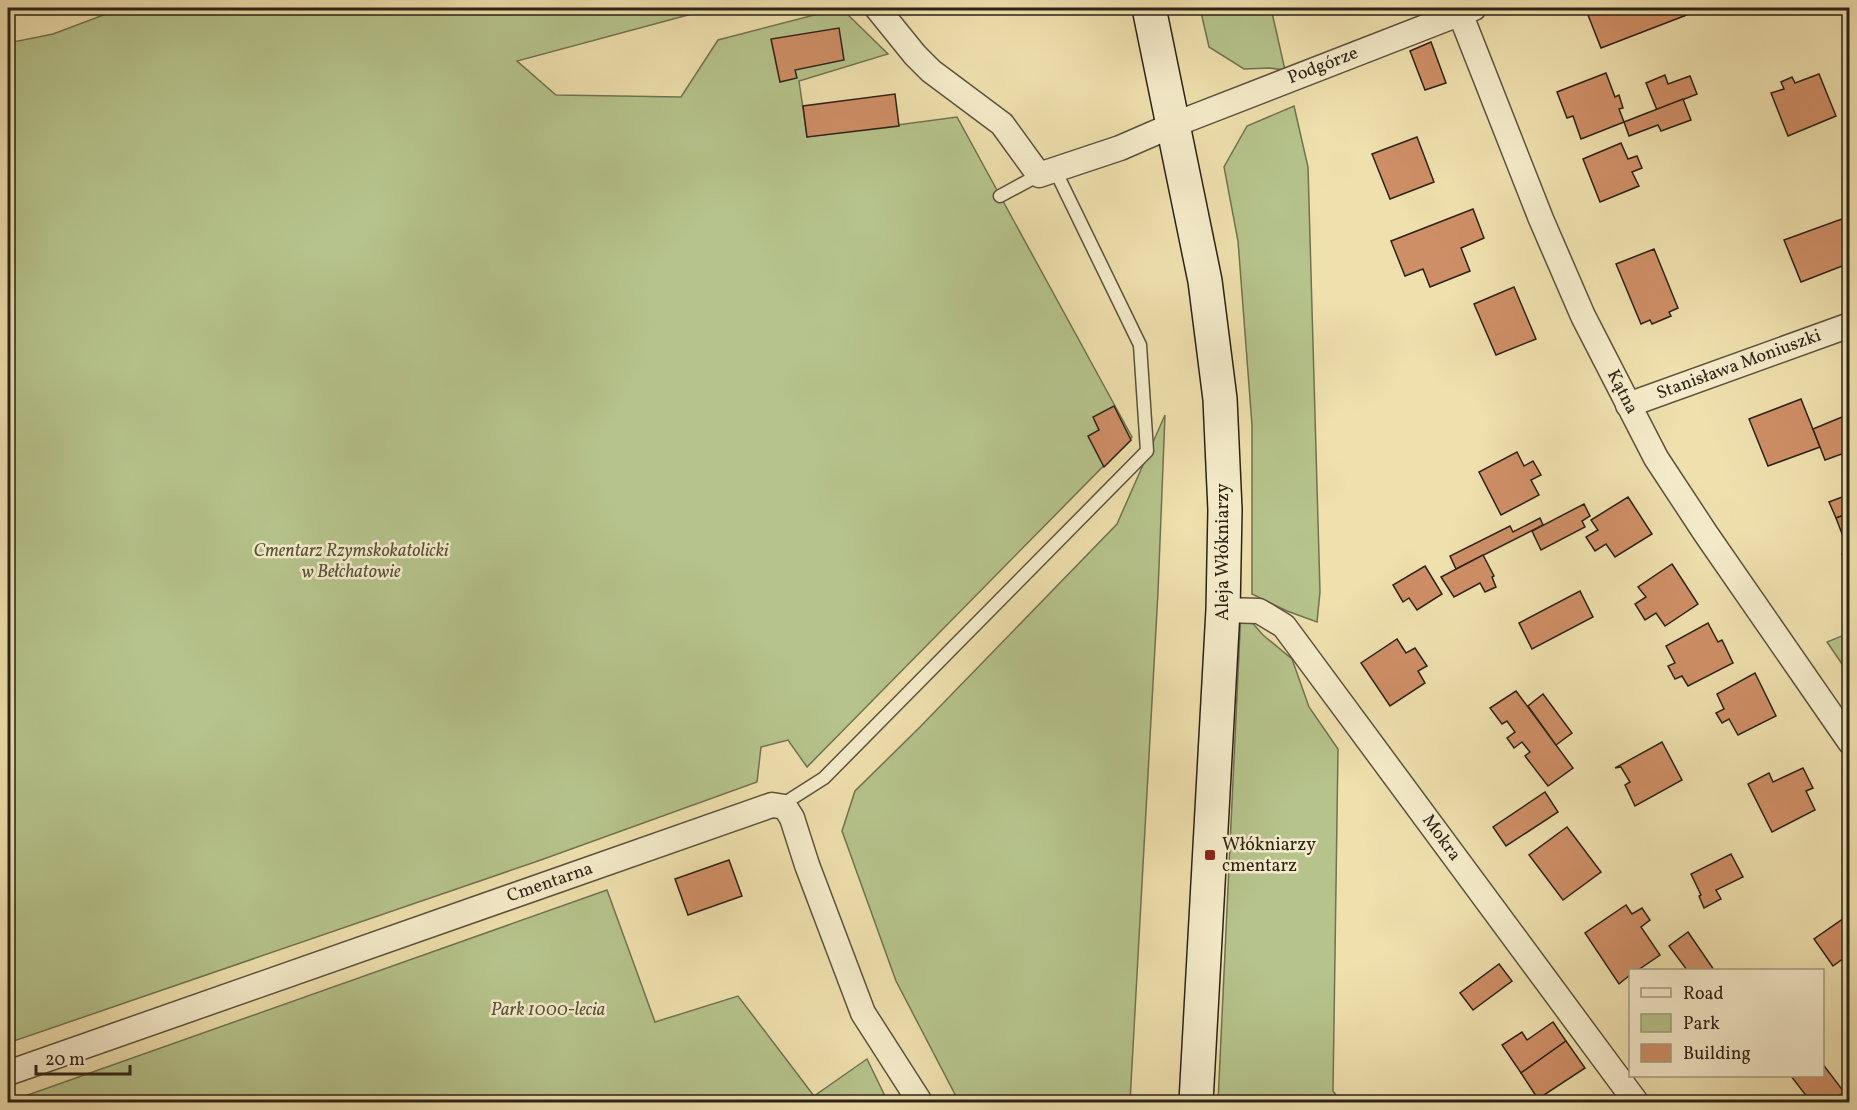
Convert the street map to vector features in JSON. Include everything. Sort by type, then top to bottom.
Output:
[{"type":"main road","name":"Aleja Włókniarzy","points":[[1149,8],[1205,281],[1220,399],[1225,510],[1223,610],[1196,1102]]},
{"type":"street","points":[[877,8],[931,71],[1002,124],[1047,173]]},
{"type":"street","name":"Podgórze","points":[[1047,173],[1120,148],[1173,124],[1464,9]]},
{"type":"street","name":"Kątna","points":[[1464,9],[1541,219],[1583,316],[1628,405],[1656,458],[1706,534],[1850,742]]},
{"type":"street","name":"Stanisława Moniuszki","points":[[1628,405],[1850,326]]},
{"type":"street","name":"Mokra","points":[[1223,610],[1259,611],[1284,626],[1636,1102]]},
{"type":"street","name":"Cmentarna","points":[[8,1073],[772,805],[785,807]]},
{"type":"street","points":[[785,807],[792,818],[807,865],[863,1013],[920,1102]]},
{"type":"lane","points":[[785,807],[791,799],[824,778],[1147,451],[1140,345],[1047,173],[1000,196]]},
{"type":"green space","name":"Cmentarz Rzymskokatolicki w Bełchatowie","points":[[122,8],[714,8],[517,61],[556,95],[681,97],[718,40],[841,8],[888,54],[799,81],[807,137],[957,117],[1132,437],[807,767],[788,740],[761,747],[757,782],[538,861],[8,1043],[8,43],[53,34]]},
{"type":"green space","points":[[1200,8],[1271,8],[1285,70],[1244,69],[1209,47]]},
{"type":"green space","points":[[1294,106],[1308,167],[1320,592],[1317,622],[1252,594],[1252,425],[1238,241],[1224,167],[1247,126]]},
{"type":"green space","points":[[1165,415],[1158,592],[1130,1102],[959,1102],[896,981],[842,831],[855,791],[1117,524]]},
{"type":"green space","points":[[1241,610],[1263,635],[1292,659],[1309,707],[1338,749],[1333,1091],[1341,1102],[1218,1102]]},
{"type":"green space","points":[[1849,633],[1849,674],[1827,642]]},
{"type":"green space","name":"Park 1000-lecia","points":[[607,890],[655,1022],[738,996],[814,1096],[867,1059],[884,1094],[874,1102],[8,1102]]},
{"type":"building","points":[[1606,8],[1680,8],[1684,16],[1601,48],[1588,15]]},
{"type":"building","points":[[1680,8],[1703,8],[1684,16]]},
{"type":"building","points":[[839,28],[844,60],[795,70],[797,78],[780,82],[771,39]]},
{"type":"building","points":[[1431,42],[1446,83],[1425,90],[1410,51]]},
{"type":"building","points":[[1606,73],[1615,97],[1619,95],[1623,108],[1619,109],[1624,122],[1581,139],[1573,116],[1567,118],[1557,92]]},
{"type":"building","points":[[1819,74],[1836,116],[1788,136],[1771,93],[1784,89],[1781,82],[1792,77],[1795,83]]},
{"type":"building","points":[[1665,75],[1668,84],[1690,76],[1697,94],[1657,110],[1646,83]]},
{"type":"building","points":[[895,94],[899,126],[807,137],[803,106]]},
{"type":"building","points":[[1683,99],[1691,120],[1661,131],[1658,125],[1629,136],[1624,122]]},
{"type":"building","points":[[1417,137],[1434,182],[1390,199],[1372,154]]},
{"type":"building","points":[[1621,143],[1628,159],[1637,156],[1642,168],[1632,172],[1639,186],[1600,202],[1583,159]]},
{"type":"building","points":[[1473,209],[1484,238],[1461,248],[1470,271],[1430,287],[1423,269],[1405,276],[1391,241]]},
{"type":"building","points":[[1850,216],[1850,263],[1801,282],[1784,240]]},
{"type":"building","points":[[1654,249],[1678,308],[1669,312],[1671,316],[1652,324],[1650,320],[1641,324],[1616,264]]},
{"type":"building","points":[[1514,287],[1536,339],[1496,355],[1474,304]]},
{"type":"building","points":[[1801,399],[1820,447],[1768,466],[1749,419]]},
{"type":"building","points":[[1114,406],[1131,440],[1104,467],[1088,436],[1099,430],[1093,417]]},
{"type":"building","points":[[1842,417],[1843,420],[1850,417],[1850,451],[1825,460],[1813,429]]},
{"type":"building","points":[[1517,452],[1524,466],[1533,461],[1541,475],[1531,480],[1539,495],[1501,515],[1479,472]]},
{"type":"building","points":[[1850,494],[1850,513],[1836,518],[1829,502]]},
{"type":"building","points":[[1628,497],[1652,534],[1615,557],[1606,544],[1595,551],[1586,537],[1598,530],[1591,520]]},
{"type":"building","points":[[1584,504],[1590,516],[1582,521],[1585,527],[1541,550],[1532,531]]},
{"type":"building","points":[[1850,513],[1850,572],[1842,554],[1849,552],[1836,518]]},
{"type":"building","points":[[1540,518],[1543,525],[1456,569],[1450,556],[1510,526],[1513,532]]},
{"type":"building","points":[[1483,555],[1494,576],[1492,577],[1496,587],[1485,592],[1480,583],[1454,597],[1441,577]]},
{"type":"building","points":[[1672,564],[1698,604],[1665,626],[1656,613],[1645,620],[1635,604],[1646,597],[1638,587]]},
{"type":"building","points":[[1425,566],[1442,594],[1417,610],[1409,598],[1403,602],[1393,585]]},
{"type":"building","points":[[1580,591],[1593,617],[1532,649],[1519,623]]},
{"type":"building","points":[[1708,623],[1718,642],[1722,640],[1733,663],[1688,686],[1682,676],[1675,679],[1668,666],[1675,663],[1666,646]]},
{"type":"building","points":[[1397,639],[1406,653],[1415,648],[1427,666],[1418,671],[1425,683],[1390,706],[1361,663]]},
{"type":"building","points":[[1755,673],[1776,716],[1738,735],[1729,719],[1722,723],[1716,713],[1724,709],[1717,694]]},
{"type":"building","points":[[1516,691],[1573,768],[1548,786],[1525,756],[1530,752],[1522,742],[1514,748],[1507,738],[1515,732],[1507,721],[1502,724],[1490,708]]},
{"type":"building","points":[[1543,694],[1572,733],[1556,745],[1528,706]]},
{"type":"building","points":[[1662,742],[1682,780],[1635,806],[1625,785],[1630,782],[1621,767],[1615,768]]},
{"type":"building","points":[[1803,768],[1813,788],[1806,791],[1815,810],[1772,832],[1748,784],[1769,773],[1773,782]]},
{"type":"building","points":[[1545,792],[1558,812],[1506,846],[1493,827]]},
{"type":"building","points":[[1567,827],[1601,872],[1563,900],[1529,855]]},
{"type":"building","points":[[1731,854],[1743,877],[1716,890],[1721,899],[1704,908],[1699,896],[1701,895],[1691,874]]},
{"type":"building","points":[[729,860],[742,896],[688,915],[675,879]]},
{"type":"building","points":[[1626,905],[1632,914],[1642,908],[1650,920],[1641,927],[1660,955],[1639,969],[1629,969],[1629,976],[1619,984],[1585,933]]},
{"type":"building","points":[[1850,914],[1850,951],[1833,966],[1814,939]]},
{"type":"building","points":[[1688,932],[1713,969],[1686,969],[1669,946]]},
{"type":"building","points":[[1499,964],[1512,981],[1473,1010],[1460,993]]},
{"type":"building","points":[[1553,1022],[1566,1041],[1521,1073],[1502,1045],[1522,1032],[1527,1040]]},
{"type":"building","points":[[1566,1041],[1585,1068],[1538,1099],[1521,1073]]},
{"type":"building","points":[[1824,1066],[1844,1092],[1830,1102],[1811,1102],[1792,1077],[1824,1077]]},
{"type":"place","name":"Włókniarzy cmentarz","points":[[1210,855]]}]
